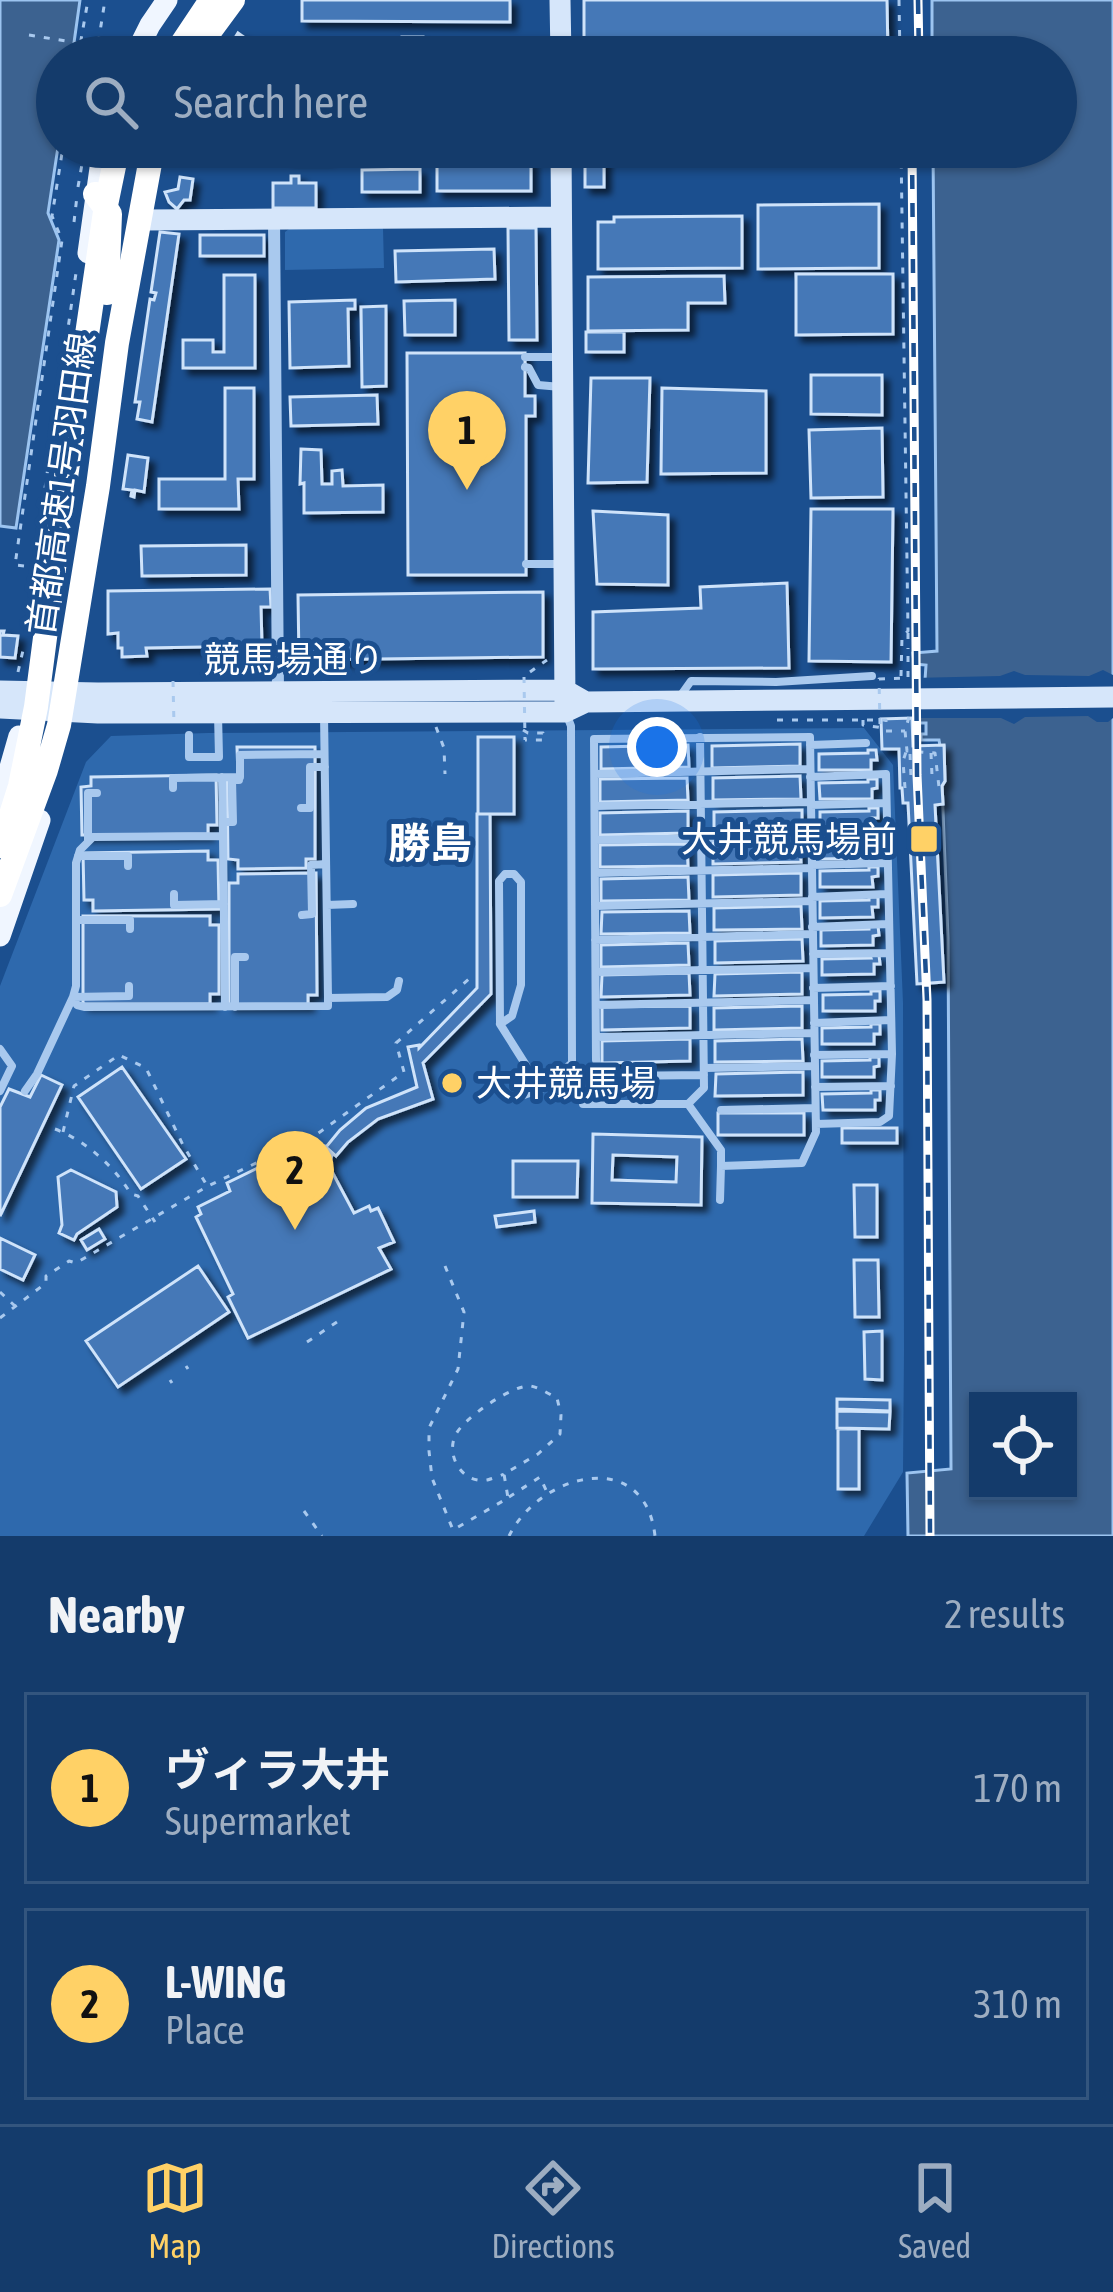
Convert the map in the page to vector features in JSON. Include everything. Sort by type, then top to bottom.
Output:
[{"type":"highway","points":[[167,36],[190,0]]},
{"type":"highway","points":[[185,36],[211,0]]},
{"type":"highway","points":[[206,36],[233,0]]},
{"type":"highway","name":"首都高速1号羽田線","points":[[0,848],[36,706],[114,168]]},
{"type":"highway","points":[[117,343],[121,239],[131,168]]},
{"type":"highway","name":"首都高速1号羽田線","points":[[0,895],[59,725],[117,343],[152,168]]},
{"type":"highway","points":[[10,794],[38,738],[55,662],[107,293],[102,204]]},
{"type":"main road","points":[[144,36],[167,0]]},
{"type":"main road","points":[[218,36],[246,0]]},
{"type":"main road","points":[[10,794],[102,204],[103,168]]},
{"type":"main road","points":[[0,935],[53,786],[73,703],[153,168]]},
{"type":"street","points":[[560,0],[561,36]]},
{"type":"street","points":[[561,168],[564,564],[572,701]]},
{"type":"street","points":[[274,218],[282,317],[278,692]]},
{"type":"street","points":[[145,220],[561,218]]},
{"type":"street","name":"競馬場通り","points":[[0,691],[26,701]]},
{"type":"street","name":"競馬場通り","points":[[73,703],[278,692],[904,707],[1113,697]]},
{"type":"street","name":"競馬場通り","points":[[0,708],[26,701],[218,713],[324,712],[572,701]]},
{"type":"lane","points":[[562,357],[525,362],[538,385],[562,387]]},
{"type":"lane","points":[[526,564],[564,564]]},
{"type":"lane","points":[[676,701],[691,681],[872,676]]},
{"type":"lane","points":[[572,701],[572,1064],[584,1092]]},
{"type":"lane","points":[[73,997],[85,1007],[328,1006],[324,712]]},
{"type":"lane","points":[[189,735],[189,757],[219,757],[218,713]]},
{"type":"lane","points":[[721,1166],[802,1163],[816,1132],[815,1066],[814,1055],[810,736],[594,739],[598,1069],[606,1075],[815,1066]]},
{"type":"lane","points":[[583,1104],[688,1104],[704,1088],[700,737]]},
{"type":"lane","points":[[810,746],[866,743]]},
{"type":"lane","points":[[173,788],[173,778],[240,777],[240,755],[325,754]]},
{"type":"lane","points":[[301,808],[310,808],[310,767],[325,766]]},
{"type":"lane","points":[[595,774],[886,774],[890,1116],[880,1122],[816,1124]]},
{"type":"lane","points":[[222,777],[230,1007]]},
{"type":"lane","points":[[223,822],[233,822],[232,780],[244,780]]},
{"type":"lane","points":[[88,841],[88,793],[97,793]]},
{"type":"lane","points":[[595,806],[886,803]]},
{"type":"lane","points":[[595,840],[886,831]]},
{"type":"lane","points":[[25,1091],[76,986],[76,863],[88,841],[93,837],[223,836]]},
{"type":"lane","points":[[78,856],[128,856],[128,866]]},
{"type":"lane","points":[[595,873],[887,863]]},
{"type":"lane","points":[[302,915],[312,914],[310,865],[326,865]]},
{"type":"lane","points":[[500,1024],[512,1016],[521,986],[521,882],[514,874],[505,874],[499,881],[500,1024],[541,1090]]},
{"type":"lane","points":[[595,906],[887,894]]},
{"type":"lane","points":[[174,895],[174,905],[224,904]]},
{"type":"lane","points":[[327,905],[353,904]]},
{"type":"lane","points":[[76,920],[130,920],[130,929]]},
{"type":"lane","points":[[595,940],[888,924]]},
{"type":"lane","points":[[813,954],[890,953]]},
{"type":"lane","points":[[230,1007],[235,957],[244,957]]},
{"type":"lane","points":[[596,972],[813,968]]},
{"type":"lane","points":[[328,998],[387,997],[399,981]]},
{"type":"lane","points":[[73,997],[129,997],[129,986]]},
{"type":"lane","points":[[813,988],[891,986]]},
{"type":"lane","points":[[596,1004],[814,1000]]},
{"type":"lane","points":[[596,1036],[703,1035],[892,1020]]},
{"type":"lane","points":[[0,1049],[12,1066],[0,1091]]},
{"type":"lane","points":[[814,1055],[892,1054]]},
{"type":"lane","points":[[524,1095],[541,1090],[572,1064]]},
{"type":"lane","points":[[815,1087],[891,1086]]},
{"type":"lane","points":[[688,1104],[721,1150],[720,1200]]},
{"type":"lane","points":[[721,1110],[815,1108]]},
{"type":"path","points":[[81,36],[88,0]]},
{"type":"path","points":[[99,36],[105,0]]},
{"type":"path","points":[[899,0],[900,36]]},
{"type":"path","points":[[29,35],[36,36]]},
{"type":"path","points":[[24,566],[15,565],[62,247],[52,216],[60,168]]},
{"type":"path","points":[[902,168],[908,678],[879,679],[886,731],[905,731]]},
{"type":"path","points":[[62,247],[71,249]]},
{"type":"path","points":[[29,475],[46,477]]},
{"type":"path","points":[[901,676],[902,637],[908,632]]},
{"type":"path","points":[[528,734],[543,733],[544,740],[525,740],[524,677],[548,659]]},
{"type":"path","points":[[173,681],[174,726]]},
{"type":"path","points":[[904,707],[911,778]]},
{"type":"path","points":[[777,720],[863,720],[863,725],[884,726]]},
{"type":"path","points":[[435,726],[445,748],[445,774]]},
{"type":"path","points":[[908,752],[931,751]]},
{"type":"path","points":[[931,751],[932,776]]},
{"type":"path","points":[[931,751],[937,758],[939,787]]},
{"type":"path","points":[[905,788],[903,761],[908,752]]},
{"type":"path","points":[[0,1318],[46,1283],[46,1276],[208,1186],[316,1135],[404,1072],[396,1043],[470,979]]},
{"type":"path","points":[[63,1132],[74,1086],[119,1055],[146,1069],[208,1186]]},
{"type":"path","points":[[55,1129],[78,1138],[138,1196],[154,1220]]},
{"type":"path","points":[[445,1266],[464,1312],[458,1369],[429,1428],[429,1451],[432,1478],[454,1533],[540,1477],[548,1493]]},
{"type":"path","points":[[0,1292],[15,1306]]},
{"type":"path","points":[[308,1342],[343,1318]]},
{"type":"path","points":[[525,1386],[537,1387],[557,1398],[560,1434],[504,1474],[471,1480],[459,1469],[452,1449],[456,1433],[499,1398],[525,1386]]},
{"type":"path","points":[[504,1474],[508,1498]]},
{"type":"path","points":[[509,1536],[530,1505],[573,1480],[590,1478],[615,1480],[632,1490],[647,1507],[656,1536]]},
{"type":"path","points":[[304,1511],[322,1536]]},
{"type":"shaded area","points":[[0,0],[80,0],[75,36],[36,36],[36,168],[55,168],[48,213],[59,240],[16,528],[0,526]]},
{"type":"shaded area","points":[[932,0],[1113,0],[1113,1536],[908,1536],[907,1473],[951,1469],[944,746],[939,740],[921,740],[926,723],[918,723],[917,680],[925,680],[926,665],[914,664],[913,653],[937,651],[933,168],[1077,168],[1077,36],[932,36]]},
{"type":"shaded area","points":[[383,228],[384,268],[285,270],[285,232],[289,229]]},
{"type":"shaded area","name":"大井競馬場","points":[[864,728],[893,765],[903,1003],[904,1350],[903,1472],[864,1536],[0,1536],[0,986],[86,762],[111,736]]},
{"type":"pier","points":[[1103,670],[1113,675],[1113,718],[1108,722],[1088,716],[1025,717],[1014,724],[1001,718],[911,718],[912,678],[1000,676],[1014,671],[1089,676]]},
{"type":"building","points":[[302,0],[510,0],[510,22],[302,21]]},
{"type":"building","points":[[584,0],[887,0],[888,36],[584,36]]},
{"type":"building","points":[[437,168],[531,168],[531,191],[437,191]]},
{"type":"building","points":[[585,168],[604,168],[604,187],[585,187]]},
{"type":"building","points":[[420,169],[420,192],[362,192],[362,170]]},
{"type":"building","points":[[291,176],[299,176],[299,183],[316,183],[316,208],[273,208],[273,183],[291,183]]},
{"type":"building","points":[[180,177],[193,179],[190,200],[177,209],[165,192],[178,189]]},
{"type":"building","points":[[879,204],[879,268],[758,269],[758,205]]},
{"type":"building","points":[[742,216],[742,268],[598,269],[598,222],[614,222],[614,217]]},
{"type":"building","points":[[508,228],[536,228],[537,340],[509,340]]},
{"type":"building","points":[[160,232],[179,234],[152,422],[137,419],[140,402],[135,402],[150,299],[156,293],[151,292]]},
{"type":"building","points":[[200,235],[264,235],[264,256],[200,256]]},
{"type":"building","points":[[494,249],[495,279],[396,282],[395,251]]},
{"type":"building","points":[[796,274],[893,274],[893,334],[796,335]]},
{"type":"building","points":[[224,275],[255,275],[255,368],[183,368],[183,340],[213,340],[213,352],[224,352]]},
{"type":"building","points":[[724,276],[725,303],[688,303],[688,330],[588,331],[588,277]]},
{"type":"building","points":[[355,300],[355,309],[348,309],[349,366],[290,368],[289,302]]},
{"type":"building","points":[[455,300],[455,335],[405,335],[404,301]]},
{"type":"building","points":[[386,306],[386,386],[362,387],[361,307]]},
{"type":"building","points":[[586,332],[624,332],[624,352],[586,352]]},
{"type":"building","points":[[407,353],[525,353],[525,396],[535,396],[535,416],[526,416],[526,575],[408,575]]},
{"type":"building","points":[[811,375],[882,375],[882,415],[811,414]]},
{"type":"building","points":[[591,378],[650,378],[647,482],[588,483]]},
{"type":"building","points":[[225,388],[254,388],[254,479],[238,479],[239,509],[159,509],[159,479],[225,479]]},
{"type":"building","points":[[662,388],[766,391],[766,473],[661,474]]},
{"type":"building","points":[[377,395],[378,424],[291,426],[290,397]]},
{"type":"building","points":[[882,428],[883,497],[811,498],[809,430]]},
{"type":"building","points":[[301,449],[321,450],[322,484],[332,484],[332,471],[342,470],[343,486],[383,485],[383,512],[304,513]]},
{"type":"building","points":[[128,455],[148,458],[144,492],[135,490],[134,497],[132,490],[123,489]]},
{"type":"building","points":[[811,509],[893,509],[891,662],[809,661]]},
{"type":"building","points":[[593,511],[668,515],[668,585],[597,584]]},
{"type":"building","points":[[246,545],[246,575],[142,576],[141,546]]},
{"type":"building","points":[[787,583],[789,668],[593,669],[593,612],[701,608],[700,587]]},
{"type":"building","points":[[270,589],[271,607],[261,607],[262,646],[146,648],[147,656],[122,657],[118,633],[108,634],[108,591]]},
{"type":"building","points":[[543,592],[543,657],[299,660],[298,595]]},
{"type":"building","points":[[0,631],[18,636],[15,658],[0,657]]},
{"type":"building","name":"大井競馬場前","points":[[912,718],[913,746],[944,745],[945,781],[943,804],[935,805],[944,982],[917,984],[908,803],[903,803],[900,788],[899,749],[882,749],[881,719]]},
{"type":"building","points":[[478,737],[514,737],[514,814],[478,814]]},
{"type":"building","points":[[800,744],[800,766],[712,768],[712,746]]},
{"type":"building","points":[[688,745],[689,767],[601,769],[601,747]]},
{"type":"building","points":[[237,747],[315,747],[315,859],[306,859],[306,868],[238,869],[238,860],[228,859],[227,777],[238,776]]},
{"type":"building","points":[[876,750],[871,770],[819,770],[819,754]]},
{"type":"building","points":[[216,775],[217,825],[208,825],[208,834],[82,835],[81,787],[91,786],[91,777]]},
{"type":"building","points":[[800,776],[801,799],[713,800],[713,778]]},
{"type":"building","points":[[687,778],[688,800],[600,802],[600,779]]},
{"type":"building","points":[[877,779],[872,799],[820,799],[819,783]]},
{"type":"building","points":[[878,808],[872,828],[820,829],[820,812]]},
{"type":"building","points":[[802,810],[802,832],[714,834],[714,812]]},
{"type":"building","points":[[688,811],[688,833],[600,835],[600,813]]},
{"type":"building","points":[[477,814],[490,814],[491,994],[423,1063],[433,1099],[378,1119],[336,1156],[326,1147],[340,1130],[366,1108],[417,1087],[408,1047],[419,1048],[477,988]]},
{"type":"building","points":[[878,838],[873,858],[821,859],[821,842]]},
{"type":"building","points":[[800,840],[801,862],[713,864],[713,842]]},
{"type":"building","points":[[687,844],[688,866],[600,867],[600,845]]},
{"type":"building","points":[[208,851],[208,860],[218,860],[219,909],[93,911],[93,900],[84,900],[83,853]]},
{"type":"building","points":[[878,867],[873,887],[820,887],[820,871]]},
{"type":"building","points":[[316,873],[317,995],[308,995],[308,1005],[229,1005],[229,883],[238,883],[238,874]]},
{"type":"building","points":[[801,873],[801,895],[713,897],[713,875]]},
{"type":"building","points":[[688,877],[689,900],[601,901],[601,879]]},
{"type":"building","points":[[878,897],[873,917],[820,918],[820,901]]},
{"type":"building","points":[[801,906],[802,929],[714,930],[714,908]]},
{"type":"building","points":[[689,911],[690,933],[601,934],[602,912]]},
{"type":"building","points":[[83,916],[210,916],[210,925],[219,925],[219,994],[210,994],[210,1004],[83,1004]]},
{"type":"building","points":[[878,926],[873,945],[821,946],[821,930]]},
{"type":"building","points":[[802,939],[803,961],[715,963],[715,941]]},
{"type":"building","points":[[688,943],[689,965],[601,967],[601,945]]},
{"type":"building","points":[[879,955],[874,974],[822,975],[822,959]]},
{"type":"building","points":[[802,972],[802,994],[714,996],[715,974]]},
{"type":"building","points":[[689,973],[690,995],[601,997],[602,975]]},
{"type":"building","points":[[880,991],[875,1011],[823,1011],[823,995]]},
{"type":"building","points":[[690,1006],[690,1028],[602,1030],[602,1007]]},
{"type":"building","points":[[802,1006],[802,1028],[714,1030],[714,1008]]},
{"type":"building","points":[[880,1024],[874,1044],[822,1044],[822,1028]]},
{"type":"building","points":[[690,1039],[690,1061],[602,1063],[602,1041]]},
{"type":"building","points":[[802,1039],[803,1061],[715,1062],[715,1041]]},
{"type":"building","points":[[879,1057],[874,1077],[822,1077],[822,1061]]},
{"type":"building","points":[[122,1067],[186,1159],[141,1189],[78,1097]]},
{"type":"building","points":[[803,1072],[803,1095],[715,1096],[716,1074]]},
{"type":"building","points":[[41,1075],[62,1085],[0,1216],[0,1107],[9,1089],[30,1097]]},
{"type":"building","points":[[880,1090],[875,1110],[823,1110],[822,1094]]},
{"type":"building","points":[[718,1113],[804,1113],[804,1135],[718,1135]]},
{"type":"building","points":[[842,1128],[897,1128],[897,1143],[842,1143]]},
{"type":"building","points":[[593,1134],[702,1137],[701,1205],[592,1203]],"holes":[[[613,1155],[677,1157],[676,1182],[612,1180]]]},
{"type":"building","points":[[318,1144],[332,1155],[329,1166],[354,1213],[369,1206],[371,1211],[378,1208],[394,1242],[379,1248],[391,1269],[248,1338],[196,1217],[201,1214],[198,1207],[230,1191],[227,1183],[280,1157],[284,1166]]},
{"type":"building","points":[[513,1161],[578,1161],[577,1197],[513,1197]]},
{"type":"building","points":[[71,1170],[116,1192],[117,1207],[74,1240],[59,1233],[58,1177]]},
{"type":"building","points":[[854,1185],[877,1185],[877,1237],[855,1237]]},
{"type":"building","points":[[534,1211],[535,1222],[497,1227],[495,1216]]},
{"type":"building","points":[[99,1229],[105,1239],[87,1250],[81,1240]]},
{"type":"building","points":[[0,1238],[35,1255],[23,1280],[0,1269]]},
{"type":"building","points":[[854,1260],[878,1260],[879,1317],[855,1317]]},
{"type":"building","points":[[198,1266],[229,1312],[118,1387],[86,1341]]},
{"type":"building","points":[[882,1331],[882,1380],[865,1379],[864,1332]]},
{"type":"building","points":[[837,1399],[890,1400],[890,1411],[837,1409]]},
{"type":"building","points":[[837,1411],[890,1412],[889,1429],[837,1428]]},
{"type":"building","points":[[838,1429],[859,1429],[859,1489],[838,1489]]},
{"type":"railway","points":[[918,0],[919,36]]},
{"type":"railway","points":[[912,168],[917,775],[927,1000],[930,1536]]},
{"type":"place","name":"ヴィラ大井","points":[[467,490]]},
{"type":"place","name":"大井競馬場前","points":[[924,839]]},
{"type":"place","name":"大井競馬場","points":[[452,1083]]},
{"type":"place","name":"L-WING","points":[[295,1230]]},
{"type":"district","name":"勝島","points":[[430,843]]}]
